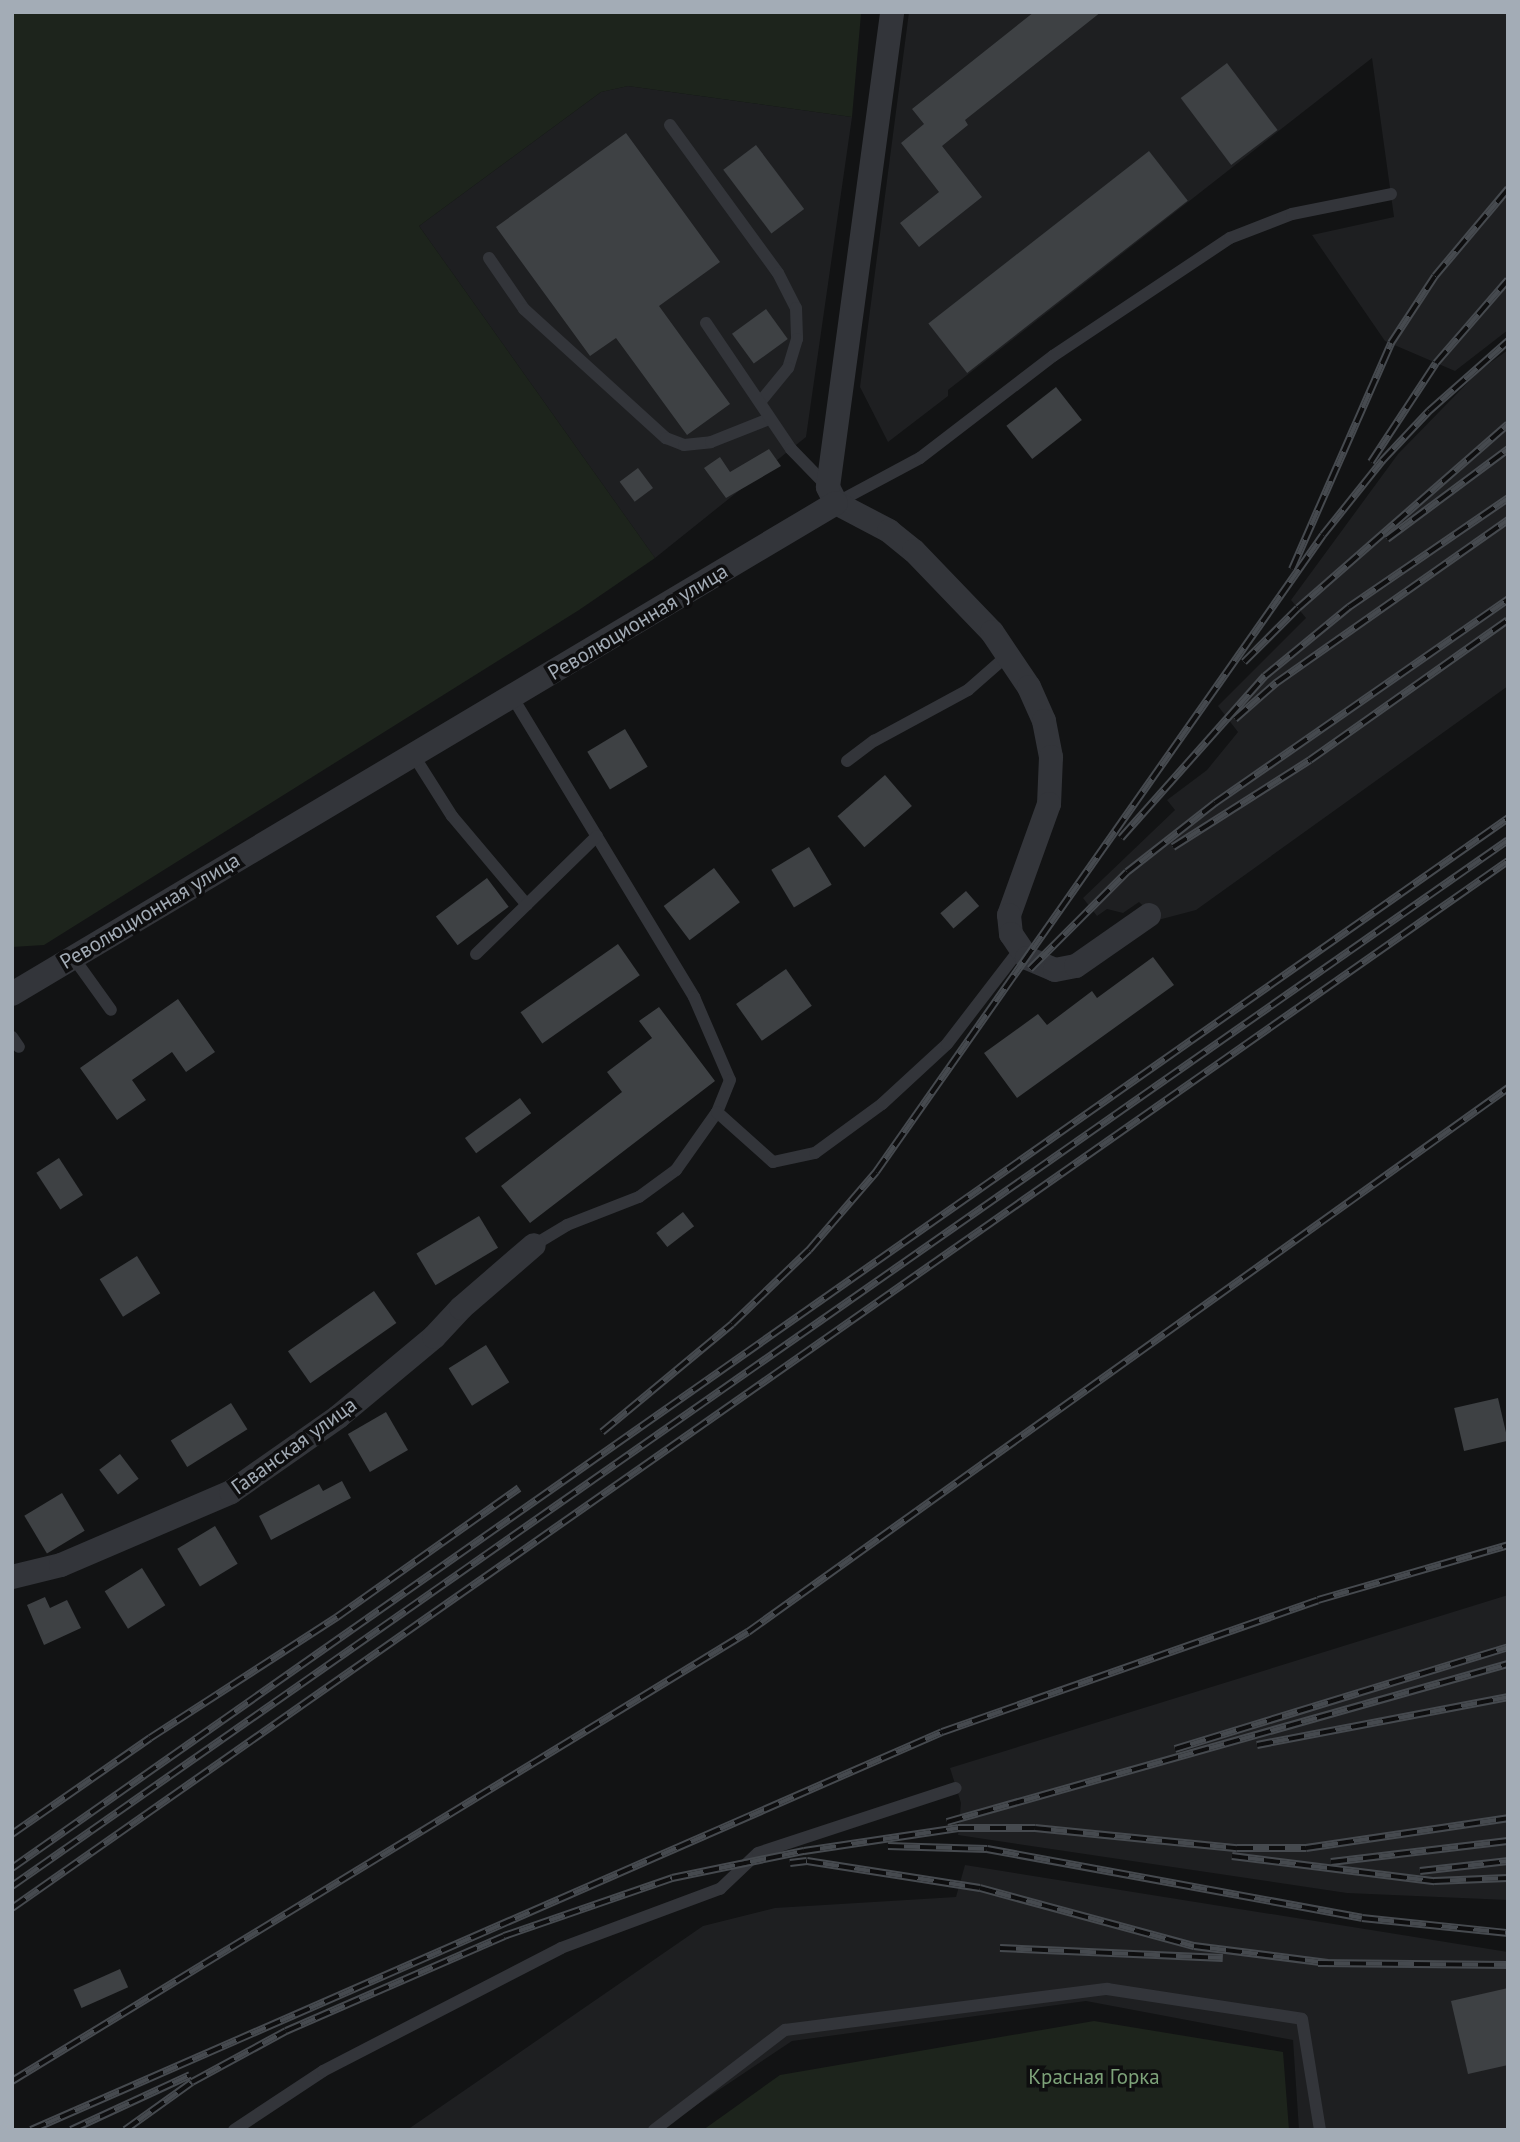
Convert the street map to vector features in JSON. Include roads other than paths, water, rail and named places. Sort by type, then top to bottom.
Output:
[{"type":"street","points":[[892,12],[832,495],[889,531],[914,551],[992,632],[1008,655],[1044,721],[1051,757],[1049,804],[1009,915],[1011,934],[1020,949],[1027,958],[1055,970],[1076,966],[1149,915]]},
{"type":"street","name":"Революционная улица","points":[[16,985],[73,957],[513,698],[832,495]]},
{"type":"street","name":"Гаванская улица","points":[[12,1577],[61,1565],[231,1492],[338,1417],[434,1337],[461,1308],[534,1245]]},
{"type":"lane","points":[[670,125],[778,273],[796,308],[797,339],[788,368],[761,401]]},
{"type":"lane","points":[[706,323],[761,401],[769,419],[832,495],[920,458],[1053,356],[1230,238],[1292,214],[1391,194]]},
{"type":"lane","points":[[489,258],[524,309],[666,438],[684,444],[711,442],[769,419]]},
{"type":"lane","points":[[847,761],[873,741],[968,690],[1008,655]]},
{"type":"lane","points":[[513,698],[699,1009],[730,1080],[718,1112],[676,1170],[629,1202],[567,1225],[534,1245]]},
{"type":"lane","points":[[414,756],[452,816],[527,905]]},
{"type":"lane","points":[[476,954],[597,836]]},
{"type":"lane","points":[[718,1112],[773,1161],[815,1153],[882,1104],[947,1044],[1020,949]]},
{"type":"lane","points":[[73,957],[111,1010]]},
{"type":"lane","points":[[234,2130],[323,2071],[561,1948],[720,1889],[758,1853],[956,1788]]},
{"type":"lane","points":[[654,2130],[785,2030],[1107,1989],[1302,2020],[1320,2130]]},
{"type":"railway","points":[[1292,569],[1391,343],[1435,276],[1508,189]]},
{"type":"railway","points":[[1371,462],[1436,363],[1508,280]]},
{"type":"railway","points":[[602,1432],[732,1324],[809,1250],[876,1172],[1323,535],[1382,461],[1429,411],[1508,341]]},
{"type":"railway","points":[[1244,662],[1298,608],[1508,424]]},
{"type":"railway","points":[[1387,539],[1508,449]]},
{"type":"railway","points":[[1121,838],[1265,676],[1349,607],[1508,498]]},
{"type":"railway","points":[[1235,719],[1276,683],[1508,520]]},
{"type":"railway","points":[[1030,969],[1127,872],[1215,803],[1508,599]]},
{"type":"railway","points":[[1173,847],[1310,760],[1508,620]]},
{"type":"railway","points":[[12,1868],[1508,818]]},
{"type":"railway","points":[[12,1886],[1508,840]]},
{"type":"railway","points":[[12,1908],[1508,861]]},
{"type":"railway","points":[[12,2081],[748,1632],[1508,1088]]},
{"type":"railway","points":[[12,1834],[150,1738],[337,1617],[519,1488]]},
{"type":"railway","points":[[31,2130],[942,1732],[1318,1600],[1508,1545]]},
{"type":"railway","points":[[1175,1749],[1508,1647]]},
{"type":"railway","points":[[947,1822],[1508,1664]]},
{"type":"railway","points":[[1257,1745],[1508,1697]]},
{"type":"railway","points":[[125,2130],[192,2082],[286,2031],[504,1936],[672,1878],[804,1851],[958,1828],[1035,1828],[1237,1848],[1306,1848],[1508,1818]]},
{"type":"railway","points":[[1331,1862],[1508,1841]]},
{"type":"railway","points":[[888,1846],[987,1849],[1362,1918],[1508,1933]]},
{"type":"railway","points":[[1232,1856],[1434,1881],[1508,1878]]},
{"type":"railway","points":[[790,1863],[807,1861],[980,1888],[1194,1946],[1328,1963]]},
{"type":"railway","points":[[1420,1871],[1508,1861]]},
{"type":"railway","points":[[1000,1948],[1223,1958]]},
{"type":"railway","points":[[1318,1963],[1508,1965]]},
{"type":"railway","points":[[71,2130],[190,2075]]},
{"type":"park label","name":"Красная Горка","points":[[1094,2077]]}]
